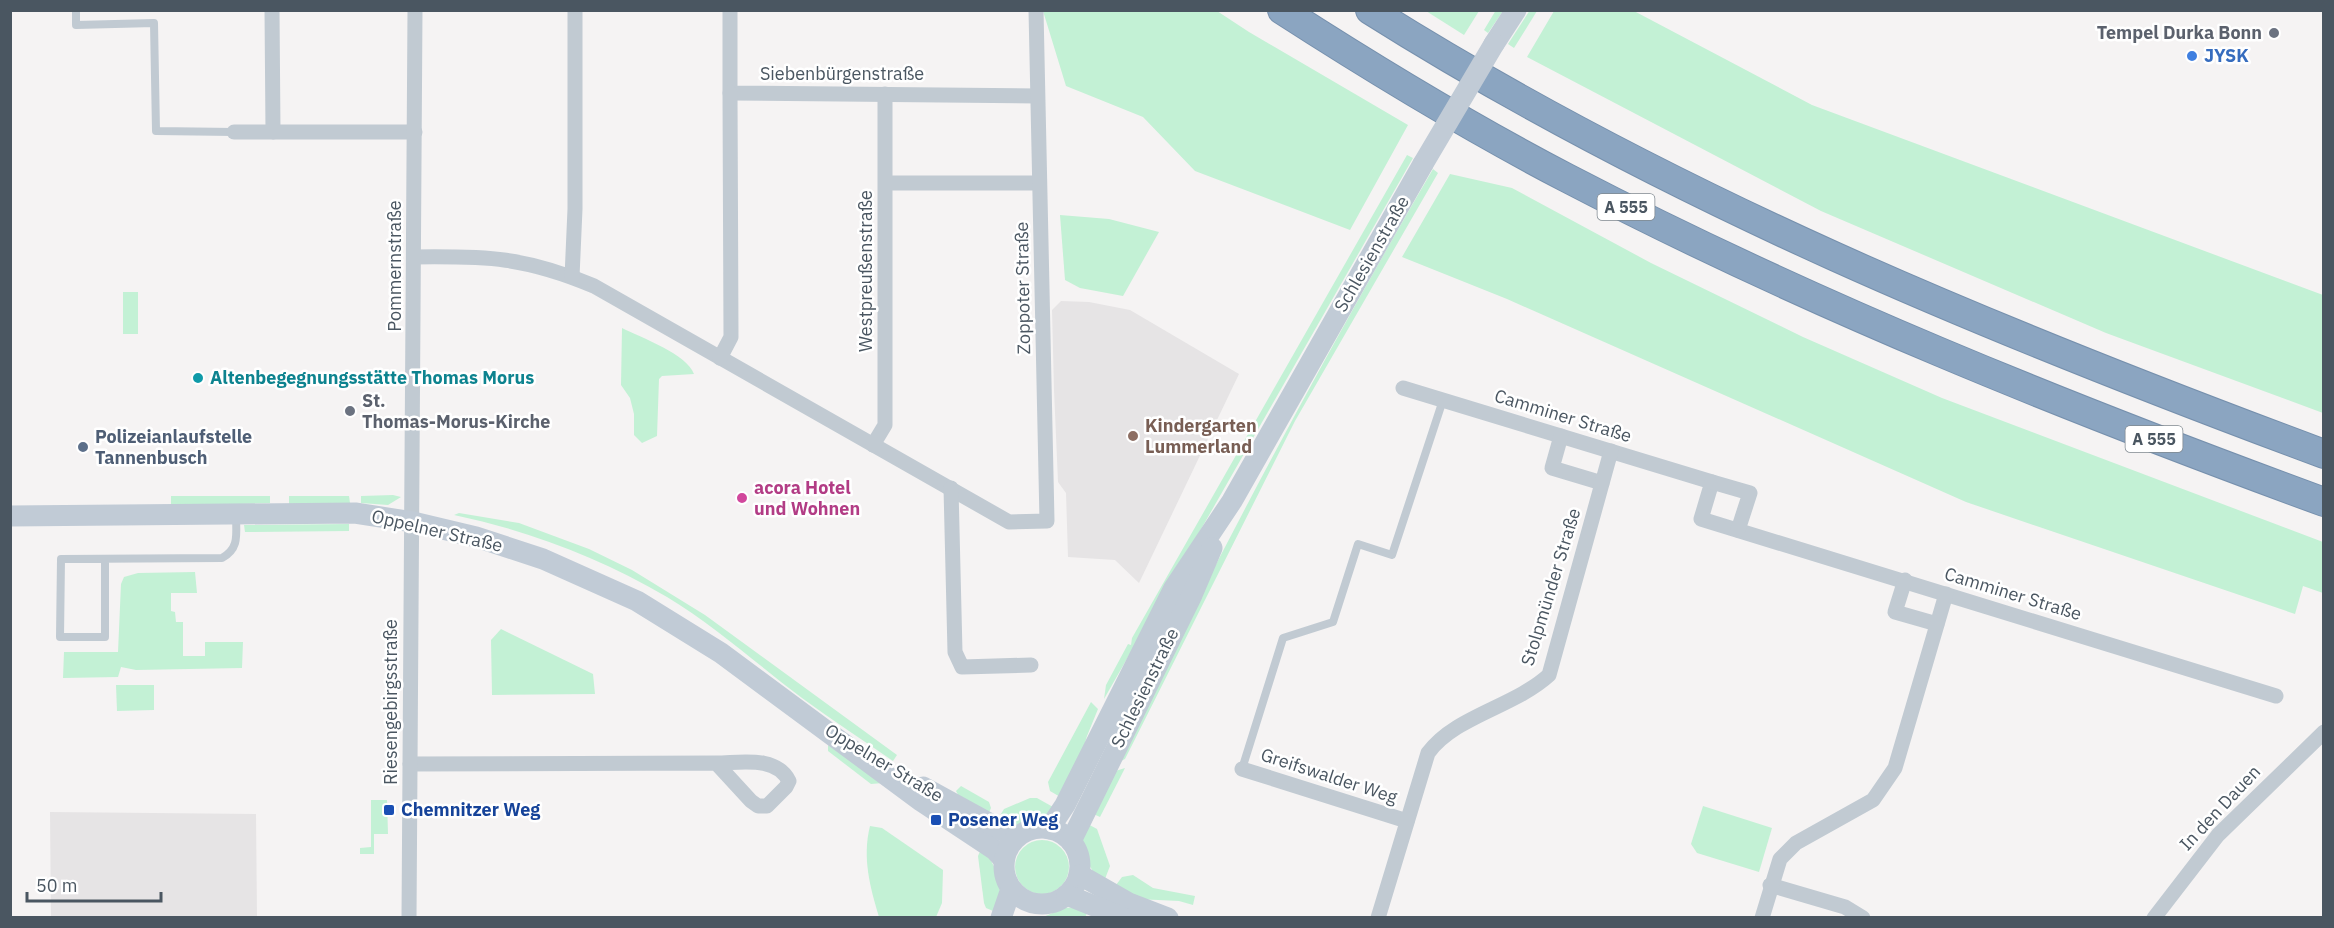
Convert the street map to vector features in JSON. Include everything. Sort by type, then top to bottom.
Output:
[{"type":"highway","name":"A 555","points":[[1282,10],[1397,83],[1501,142],[1758,272],[1986,373],[2324,502]]},
{"type":"highway","name":"A 555","points":[[1370,10],[1575,131],[1786,236],[1997,328],[2324,453]]},
{"type":"street","points":[[272,10],[273,132]]},
{"type":"street","name":"Pommernstraße","points":[[413,522],[415,10]]},
{"type":"street","points":[[572,277],[575,209],[575,10]]},
{"type":"street","points":[[720,358],[731,337],[730,10]]},
{"type":"street","name":"Zoppoter Straße","points":[[951,488],[1009,522],[1047,521],[1036,10]]},
{"type":"street","name":"Schlesienstraße","points":[[1049,829],[1065,805],[1174,588],[1232,501],[1423,164],[1516,10]]},
{"type":"street","name":"Siebenbürgenstraße","points":[[730,93],[1037,96]]},
{"type":"street","name":"Westpreußenstraße","points":[[873,445],[885,424],[885,94]]},
{"type":"street","points":[[234,132],[415,132]]},
{"type":"street","points":[[886,183],[1040,183]]},
{"type":"street","points":[[414,257],[508,259],[535,264],[594,286],[951,488],[955,652],[962,668],[1031,665]]},
{"type":"street","name":"Camminer Straße","points":[[1403,388],[1750,493],[1738,530]]},
{"type":"street","points":[[1561,436],[1551,468],[1602,483]]},
{"type":"street","name":"Stolpmünder Straße","points":[[1378,918],[1428,753],[1436,742],[1532,690],[1549,675],[1611,451]]},
{"type":"street","name":"Camminer Straße","points":[[1712,482],[1701,519],[2277,696]]},
{"type":"street","name":"Schlesienstraße","points":[[1071,842],[1192,595],[1232,501]]},
{"type":"street","name":"Oppelner Straße","points":[[10,516],[355,513],[413,522],[476,537],[533,556],[637,601],[721,653],[921,801],[995,850],[1004,860]]},
{"type":"street","name":"Riesengebirgsstraße","points":[[409,918],[410,555],[413,522]]},
{"type":"street","points":[[1905,580],[1895,612],[1937,624]]},
{"type":"street","points":[[1762,918],[1770,885],[1780,859],[1796,843],[1873,800],[1885,786],[1895,768],[1946,594]]},
{"type":"street","name":"Oppelner Straße","points":[[815,721],[922,786],[1016,838]]},
{"type":"street","name":"In den Dauen","points":[[2154,918],[2218,835],[2324,732]]},
{"type":"street","points":[[410,764],[716,763]]},
{"type":"street","name":"Greifswalder Weg","points":[[1242,769],[1407,821]]},
{"type":"street","points":[[1037,828],[1049,829],[1057,831],[1071,842],[1078,852],[1080,875],[1067,895],[1034,911],[1011,889],[1004,870],[1004,860],[1008,848],[1016,838],[1037,828]]},
{"type":"street","points":[[1080,875],[1129,903],[1168,918]]},
{"type":"street","points":[[1770,885],[1845,907],[1863,918]]},
{"type":"street","points":[[1001,918],[1011,889]]},
{"type":"street","points":[[1067,895],[1124,918]]},
{"type":"lane","points":[[76,10],[76,24],[154,23],[156,131],[234,132]]},
{"type":"lane","name":"Greifswalder Weg","points":[[1242,769],[1283,638],[1333,622],[1358,544],[1392,555],[1443,400]]},
{"type":"lane","points":[[105,560],[105,637],[60,637],[61,560],[222,558],[236,547],[236,514]]},
{"type":"shaded area","name":"Kindergarten Lummerland","points":[[1061,301],[1089,302],[1130,310],[1239,374],[1139,583],[1115,560],[1068,557],[1066,493],[1058,482],[1054,390],[1052,310]]},
{"type":"shaded area","points":[[50,812],[256,814],[257,917],[51,917]]},
{"type":"green space","points":[[1496,10],[1503,11],[1488,33],[1484,30]]},
{"type":"green space","points":[[1530,10],[1537,11],[1514,48],[1508,44]]},
{"type":"green space","points":[[1043,11],[1217,11],[1408,125],[1350,230],[1195,171],[1143,117],[1066,86]]},
{"type":"green space","points":[[1426,11],[1479,11],[1464,35]]},
{"type":"green space","points":[[1554,11],[1634,11],[1812,105],[2323,295],[2323,413],[2106,333],[1821,211],[1527,57]]},
{"type":"green space","points":[[1407,155],[1413,158],[1104,699],[1106,685],[1128,644],[1131,645],[1132,638]]},
{"type":"green space","points":[[1433,169],[1438,173],[1295,421],[1125,759],[1115,764],[1269,464],[1349,316]]},
{"type":"green space","points":[[1450,174],[1512,188],[1651,263],[1803,337],[1942,398],[2323,542],[2323,593],[2303,586],[2295,614],[1966,502],[1507,299],[1402,257]]},
{"type":"green space","points":[[1060,215],[1109,219],[1159,232],[1123,296],[1080,288],[1065,280]]},
{"type":"green space","points":[[123,292],[138,292],[138,334],[123,334]]},
{"type":"green space","points":[[622,328],[673,353],[690,367],[694,374],[662,376],[659,379],[657,436],[642,443],[634,435],[634,414],[630,398],[621,385]]},
{"type":"green space","points":[[171,496],[270,496],[270,503],[171,506]]},
{"type":"green space","points":[[289,496],[349,496],[350,503],[289,504]]},
{"type":"green space","points":[[361,496],[401,497],[388,505],[361,503]]},
{"type":"green space","points":[[459,513],[519,523],[589,549],[632,570],[705,615],[897,755],[893,761],[802,698],[702,620],[642,583],[564,547],[510,529],[454,515]]},
{"type":"green space","points":[[349,524],[349,531],[245,532],[244,525]]},
{"type":"green space","points":[[195,572],[197,593],[171,593],[171,611],[175,612],[176,622],[183,622],[183,656],[205,656],[205,642],[243,642],[242,668],[136,670],[121,667],[118,677],[63,678],[64,652],[118,652],[121,584],[124,577],[138,573]]},
{"type":"green space","points":[[501,629],[593,674],[595,694],[492,695],[491,640]]},
{"type":"green space","points":[[116,685],[154,685],[154,710],[117,711]]},
{"type":"green space","points":[[1091,702],[1098,709],[1079,763],[1062,798],[1050,791],[1048,782]]},
{"type":"green space","points":[[828,745],[883,783],[871,784],[828,751]]},
{"type":"green space","points":[[1125,768],[1100,817],[1089,812],[1109,773]]},
{"type":"green space","points":[[961,786],[989,802],[991,808],[987,817],[962,802],[956,791]]},
{"type":"green space","points":[[1030,798],[1037,798],[1053,807],[1047,818],[1022,826],[996,822],[1004,809]]},
{"type":"green space","points":[[371,800],[387,800],[388,834],[374,834],[374,854],[360,854],[360,848],[371,847]]},
{"type":"green space","points":[[1703,806],[1772,828],[1759,872],[1697,853],[1691,844]]},
{"type":"green space","points":[[1084,822],[1097,829],[1110,866],[1103,884],[1085,855],[1082,838]]},
{"type":"green space","points":[[870,826],[882,828],[943,870],[942,903],[936,917],[879,917],[867,861]]},
{"type":"green space","points":[[1037,840],[1047,840],[1061,848],[1067,857],[1069,867],[1067,877],[1061,886],[1047,894],[1037,894],[1020,882],[1015,872],[1015,862],[1027,845]]},
{"type":"green space","points":[[982,847],[992,862],[998,878],[1000,894],[998,913],[986,908],[984,903],[978,856]]},
{"type":"green space","points":[[1133,875],[1153,888],[1195,896],[1193,905],[1179,901],[1137,899],[1113,889],[1122,877]]},
{"type":"green space","points":[[1079,907],[1089,910],[1085,917],[1041,918],[1064,908]]},
{"type":"place","name":"Tempel Durka Bonn","points":[[2274,33]]},
{"type":"place","name":"JYSK","points":[[2192,56]]},
{"type":"place","name":"Altenbegegnungsstätte Thomas Morus","points":[[198,378]]},
{"type":"place","name":"St. Thomas-Morus-Kirche","points":[[350,411]]},
{"type":"place","name":"Kindergarten Lummerland","points":[[1133,436]]},
{"type":"place","name":"Polizeianlaufstelle Tannenbusch","points":[[83,447]]},
{"type":"place","name":"acora Hotel und Wohnen","points":[[742,498]]},
{"type":"place","name":"Chemnitzer Weg","points":[[389,810]]},
{"type":"place","name":"Posener Weg","points":[[936,820]]}]
